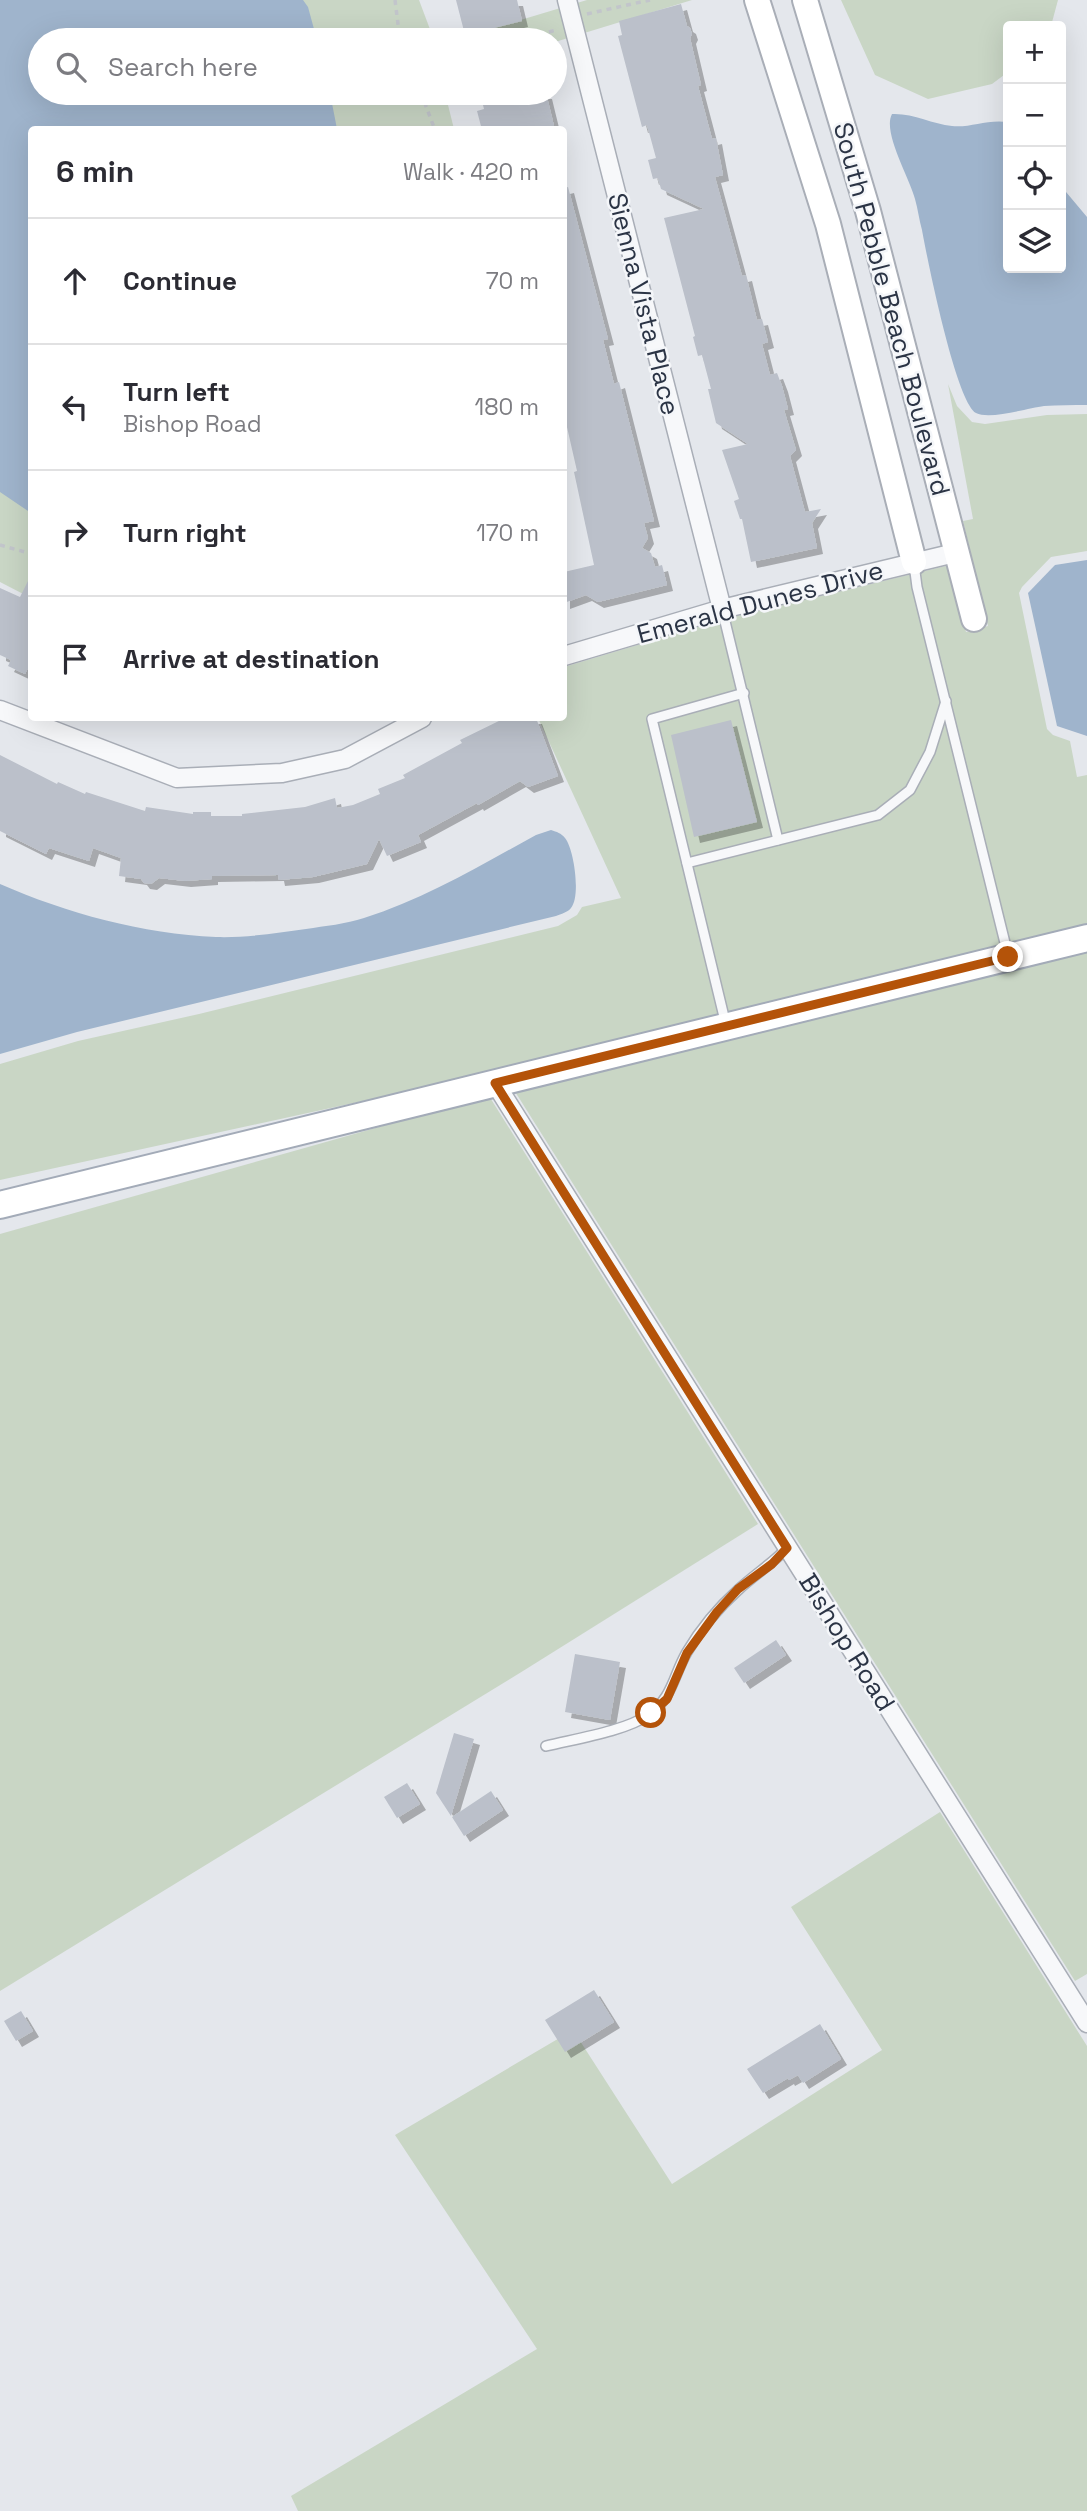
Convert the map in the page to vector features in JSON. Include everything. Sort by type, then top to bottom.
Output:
[{"type":"main road","points":[[0,1205],[1087,938]]},
{"type":"street","name":"Sienna Vista Place","points":[[567,0],[722,609]]},
{"type":"street","name":"South Pebble Beach Boulevard","points":[[758,0],[828,223],[914,562]]},
{"type":"street","name":"South Pebble Beach Boulevard","points":[[805,0],[868,211],[959,552],[974,619]]},
{"type":"street","name":"Emerald Dunes Drive","points":[[567,655],[722,609],[959,552]]},
{"type":"street","points":[[0,710],[28,721]]},
{"type":"street","points":[[29,721],[177,778],[282,773],[345,758],[416,721]]},
{"type":"street","name":"Bishop Road","points":[[495,1083],[1087,2023]]},
{"type":"lane","points":[[914,562],[917,587],[1008,957]]},
{"type":"lane","points":[[722,609],[778,840]]},
{"type":"lane","points":[[726,1026],[652,719],[744,693]]},
{"type":"lane","points":[[687,863],[878,815],[910,790],[930,752],[946,701]]},
{"type":"lane","points":[[546,1746],[635,1724],[651,1713],[667,1699],[687,1653],[717,1612],[738,1589],[772,1564],[787,1548]]},
{"type":"path","points":[[395,0],[398,28]]},
{"type":"path","points":[[581,17],[594,11],[650,0]]},
{"type":"path","points":[[426,105],[433,126]]},
{"type":"path","points":[[0,545],[28,553]]},
{"type":"green space","points":[[0,0],[419,0],[430,28],[28,28],[28,105],[448,105],[453,126],[28,126],[28,596],[0,582]]},
{"type":"green space","points":[[587,0],[692,0],[567,38],[567,28],[494,28]]},
{"type":"green space","points":[[841,0],[1058,0],[1052,21],[1003,21],[1003,76],[992,84],[928,99],[875,75]]},
{"type":"green space","points":[[948,384],[957,406],[972,422],[985,424],[1047,415],[1087,414],[1087,551],[1051,557],[1019,593],[1047,729],[1053,735],[1070,741],[1077,777],[1087,775],[1087,926],[501,1070],[499,1068],[491,1073],[0,1180],[0,1064],[78,1041],[558,926],[577,915],[582,907],[621,898],[539,721],[567,721],[567,666],[724,619],[950,565],[966,632],[988,626],[963,521],[973,519]]},
{"type":"green space","points":[[1087,949],[1087,1974],[1075,1981],[514,1090]]},
{"type":"green space","points":[[489,1096],[758,1524],[0,1991],[0,1234]]},
{"type":"green space","points":[[940,1812],[1087,2046],[1087,2511],[298,2511],[291,2496],[537,2349],[395,2135],[573,2030],[672,2184],[882,2050],[791,1907]]},
{"type":"water","points":[[0,0],[303,0],[308,7],[314,28],[28,28],[28,105],[332,105],[336,126],[28,126],[28,511],[0,492]]},
{"type":"water","points":[[892,114],[952,126],[1003,122],[1003,273],[1066,273],[1066,192],[1087,217],[1087,405],[1044,406],[982,415],[976,413],[968,403],[951,358],[915,199],[894,144],[890,122]]},
{"type":"water","points":[[1087,560],[1087,736],[1057,726],[1028,593],[1055,565]]},
{"type":"water","points":[[551,830],[565,838],[575,873],[574,902],[570,909],[562,914],[77,1032],[0,1054],[0,884],[78,913],[133,927],[216,937],[261,935],[343,923],[387,910],[431,891],[536,835]]},
{"type":"building","points":[[456,0],[517,0],[522,21],[494,28],[463,28]]},
{"type":"building","points":[[681,4],[692,34],[690,38],[701,85],[698,86],[712,139],[716,138],[723,175],[715,177],[742,276],[746,275],[757,320],[762,319],[768,342],[762,344],[770,375],[777,373],[782,386],[788,409],[784,410],[796,450],[790,456],[805,512],[821,509],[812,523],[817,548],[751,562],[742,519],[734,501],[739,499],[722,450],[748,444],[716,423],[708,389],[711,389],[702,355],[698,356],[664,218],[704,209],[661,189],[658,178],[653,179],[648,160],[656,158],[647,125],[642,127],[618,36],[622,35],[619,21]]},
{"type":"building","points":[[483,105],[549,105],[554,126],[481,126],[477,111],[484,109]]},
{"type":"building","points":[[567,187],[608,339],[603,340],[614,384],[619,382],[654,521],[644,523],[648,538],[642,548],[651,553],[655,567],[662,565],[667,585],[598,602],[586,595],[567,602],[567,571],[594,565],[567,427]]},
{"type":"building","points":[[28,581],[28,668],[25,674],[8,666],[11,660],[0,655],[0,588],[20,597]]},
{"type":"building","points":[[731,720],[757,822],[694,837],[671,735]]},
{"type":"building","points":[[499,721],[537,721],[558,776],[528,787],[520,781],[418,835],[421,842],[387,856],[379,839],[367,864],[313,877],[279,880],[278,875],[212,876],[212,879],[185,881],[159,878],[151,884],[144,883],[141,879],[119,876],[121,858],[93,848],[89,861],[49,848],[46,854],[0,831],[0,755],[57,784],[58,782],[85,794],[86,792],[145,811],[146,807],[193,814],[211,812],[211,816],[242,816],[305,807],[335,798],[337,808],[353,805],[380,794],[378,789],[405,778],[403,775],[462,743],[460,740]]},
{"type":"building","points":[[776,1640],[786,1655],[744,1683],[734,1668]]},
{"type":"building","points":[[575,1654],[620,1662],[610,1720],[565,1712]]},
{"type":"building","points":[[454,1733],[474,1739],[451,1816],[436,1793]]},
{"type":"building","points":[[407,1783],[420,1804],[397,1818],[384,1797]]},
{"type":"building","points":[[491,1791],[503,1810],[464,1836],[452,1817]]},
{"type":"building","points":[[594,1990],[614,2022],[565,2052],[545,2020]]},
{"type":"building","points":[[21,2011],[33,2031],[16,2041],[4,2021]]},
{"type":"building","points":[[820,2024],[841,2059],[803,2083],[798,2075],[763,2093],[747,2069]]},
{"type":"route","points":[[651,1713],[667,1699],[687,1653],[717,1612],[738,1589],[772,1564],[787,1548],[495,1083],[1008,957]]}]
